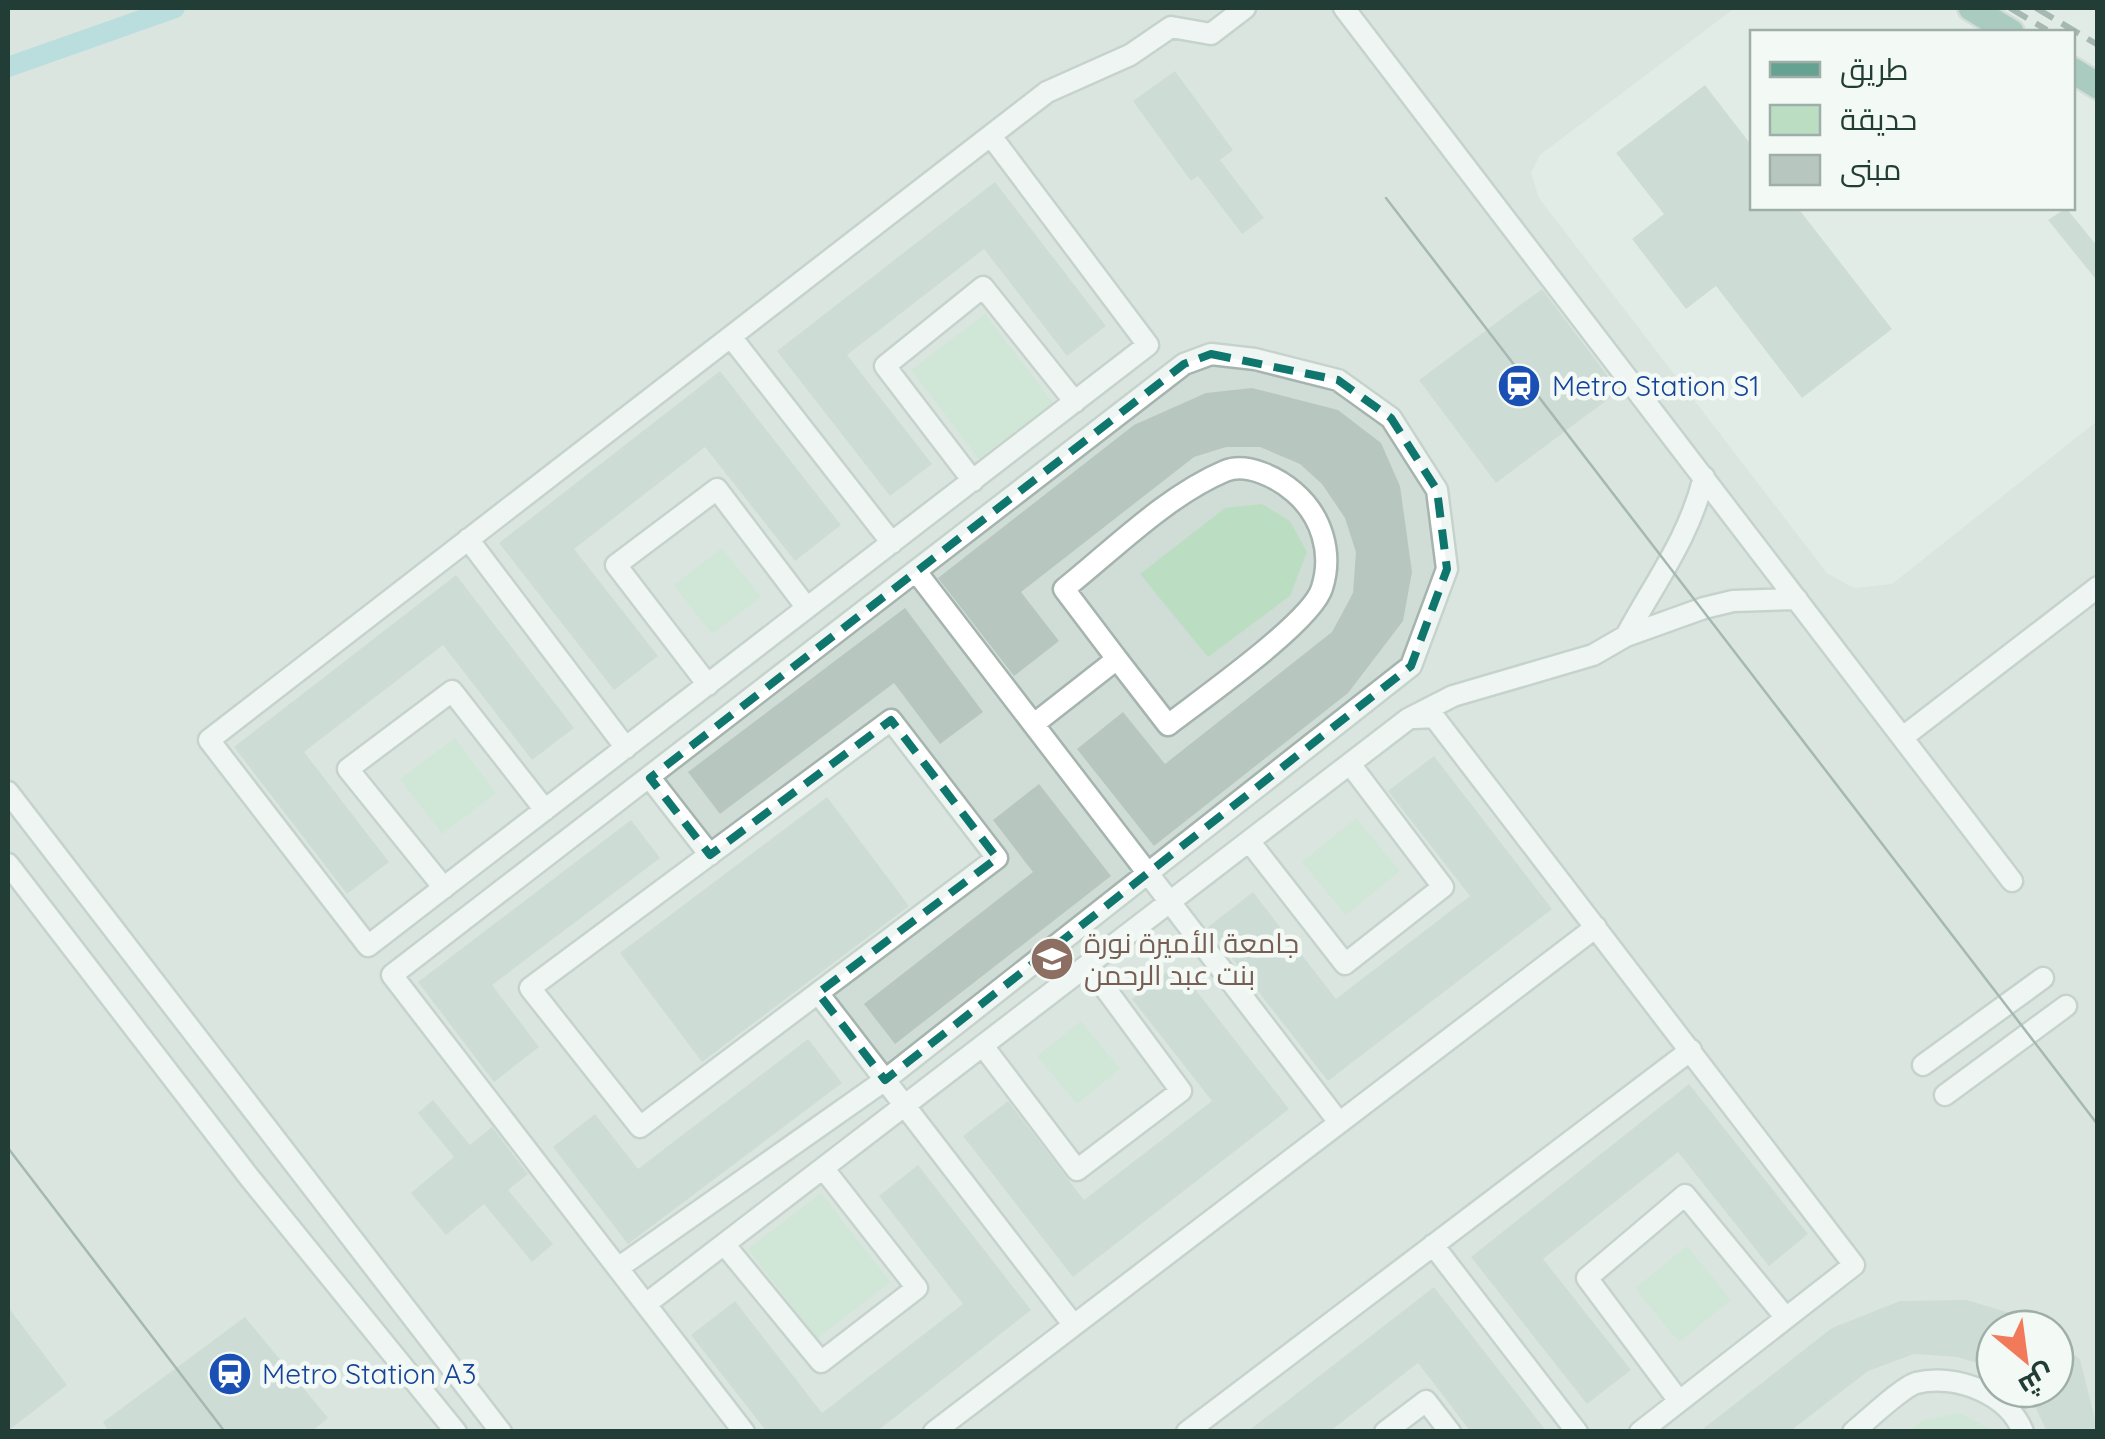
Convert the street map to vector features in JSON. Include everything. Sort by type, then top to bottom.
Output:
[{"type":"main road","points":[[1971,8],[2008,30]]},
{"type":"main road","points":[[2075,72],[2098,86]]},
{"type":"street","points":[[990,136],[1148,346],[368,946],[209,740],[468,539],[990,136],[1048,92],[1130,55],[1170,27],[1211,34],[1245,8]]},
{"type":"street","points":[[1344,8],[2012,881]]},
{"type":"street","points":[[973,481],[885,366],[983,287],[1075,402]]},
{"type":"street","points":[[731,336],[892,543]]},
{"type":"street","points":[[618,1268],[885,1080],[1411,666],[1448,569],[1437,490],[1391,418],[1338,380],[1255,359],[1211,354],[1184,364],[918,574],[392,974],[744,1432]]},
{"type":"street","points":[[1228,470],[1275,475],[1306,502],[1326,538],[1322,591],[1279,639],[1168,725],[1117,659],[1064,589],[1173,503],[1228,470]]},
{"type":"street","points":[[1626,636],[1694,518],[1704,477]]},
{"type":"street","points":[[708,684],[616,564],[717,488],[807,608]]},
{"type":"street","points":[[468,539],[626,748]]},
{"type":"street","points":[[918,574],[1338,1120]]},
{"type":"street","points":[[1903,737],[2098,587]]},
{"type":"street","points":[[646,1304],[1408,718],[1494,681],[1593,655],[1626,636],[1733,601],[1797,599]]},
{"type":"street","points":[[1034,724],[1117,659]]},
{"type":"street","points":[[444,888],[348,768],[452,691],[545,810]]},
{"type":"street","points":[[1408,718],[1434,717],[1854,1265],[1640,1432]]},
{"type":"street","points":[[891,720],[997,858],[640,1127],[530,988],[710,854],[891,720]]},
{"type":"street","points":[[1249,841],[1345,964],[1443,888],[1350,764]]},
{"type":"street","points":[[650,778],[710,854]]},
{"type":"street","points":[[8,792],[501,1432]]},
{"type":"street","points":[[8,864],[249,1178],[456,1432]]},
{"type":"street","points":[[934,1432],[1338,1120],[1596,927]]},
{"type":"street","points":[[983,1046],[1077,1170],[1182,1091],[1088,965]]},
{"type":"street","points":[[1923,1064],[2043,978]]},
{"type":"street","points":[[818,993],[1072,1324]]},
{"type":"street","points":[[1946,1095],[2066,1006]]},
{"type":"street","points":[[1187,1432],[1691,1050]]},
{"type":"street","points":[[724,1244],[821,1362],[917,1288],[822,1168]]},
{"type":"street","points":[[1680,1400],[1587,1278],[1686,1195],[1786,1318]]},
{"type":"street","points":[[1434,1245],[1576,1432]]},
{"type":"street","points":[[1853,1432],[1915,1384],[1971,1385],[2015,1411],[2023,1432]]},
{"type":"street","points":[[1385,1432],[1426,1401],[1450,1432]]},
{"type":"highlighted area","points":[[1211,354],[1338,380],[1391,418],[1437,490],[1447,569],[1411,666],[885,1080],[818,993],[997,858],[891,720],[710,855],[650,778],[1184,364]]},
{"type":"shaded area","name":"جامعة الأميرة نورة بنت عبد الرحمن","points":[[8,8],[1735,8],[1540,155],[1531,173],[1539,198],[1827,573],[1854,588],[1892,584],[2097,421],[2097,1431],[8,1432]]},
{"type":"green space","points":[[985,314],[1053,403],[979,459],[911,370]]},
{"type":"green space","points":[[1262,504],[1290,521],[1307,552],[1290,596],[1208,657],[1140,574],[1225,508]]},
{"type":"green space","points":[[722,548],[761,597],[712,634],[674,585]]},
{"type":"green space","points":[[455,738],[496,793],[442,834],[400,779]]},
{"type":"green space","points":[[1356,818],[1400,871],[1346,915],[1302,862]]},
{"type":"green space","points":[[1081,1021],[1120,1069],[1077,1104],[1037,1056]]},
{"type":"green space","points":[[821,1193],[890,1282],[817,1339],[748,1249]]},
{"type":"green space","points":[[1687,1246],[1731,1300],[1679,1342],[1635,1288]]},
{"type":"green space","points":[[1959,1413],[1995,1431],[1909,1431],[1923,1420]]},
{"type":"building","points":[[1175,71],[1233,150],[1220,160],[1264,218],[1242,234],[1198,176],[1191,181],[1133,101]]},
{"type":"building","points":[[1705,85],[1750,143],[1750,210],[1800,210],[1892,329],[1802,398],[1716,286],[1686,309],[1632,239],[1664,214],[1616,153]]},
{"type":"building","points":[[995,182],[1106,326],[1067,356],[984,249],[847,355],[932,464],[890,496],[777,351]]},
{"type":"building","points":[[2068,210],[2098,247],[2098,282],[2048,220]]},
{"type":"building","name":"Metro Station S1","points":[[1542,289],[1619,391],[1496,483],[1419,380]]},
{"type":"building","points":[[720,371],[841,525],[795,561],[705,447],[574,549],[658,656],[614,690],[499,543]]},
{"type":"building","points":[[1252,388],[1338,410],[1381,443],[1400,486],[1412,572],[1403,621],[1348,693],[1154,846],[1077,749],[1123,712],[1165,764],[1332,632],[1353,593],[1356,552],[1345,518],[1322,484],[1300,464],[1260,447],[1226,447],[1194,457],[1021,592],[1059,641],[1014,676],[938,578],[1134,425],[1206,393]]},
{"type":"building","points":[[456,575],[574,728],[532,760],[443,645],[304,752],[389,862],[347,894],[234,747]]},
{"type":"building","points":[[905,608],[983,712],[940,744],[894,683],[720,814],[688,772]]},
{"type":"building","points":[[1434,756],[1552,909],[1328,1081],[1208,927],[1253,892],[1336,999],[1470,896],[1388,791]]},
{"type":"building","points":[[1039,784],[1111,876],[895,1044],[864,1004],[1033,872],[993,820]]},
{"type":"building","points":[[827,797],[909,906],[702,1062],[620,953]]},
{"type":"building","points":[[631,820],[660,858],[492,985],[539,1047],[494,1082],[418,982]]},
{"type":"building","points":[[1176,965],[1289,1109],[1073,1277],[963,1136],[1008,1101],[1084,1200],[1212,1101],[1132,999]]},
{"type":"building","points":[[808,1039],[842,1083],[628,1244],[553,1147],[595,1114],[638,1169]]},
{"type":"building","points":[[1689,1084],[1808,1234],[1769,1266],[1678,1152],[1543,1259],[1631,1370],[1587,1404],[1471,1257]]},
{"type":"building","points":[[433,1100],[470,1145],[492,1127],[528,1174],[508,1190],[553,1244],[532,1262],[484,1204],[446,1235],[411,1193],[454,1157],[418,1113]]},
{"type":"building","points":[[918,1165],[1031,1310],[876,1432],[767,1432],[691,1335],[735,1301],[822,1413],[963,1304],[879,1196]]},
{"type":"building","points":[[1434,1287],[1547,1432],[1471,1432],[1418,1363],[1329,1432],[1247,1432]]},
{"type":"building","points":[[1967,1300],[1997,1309],[1975,1309],[1975,1363],[1958,1357],[1914,1354],[1868,1371],[1789,1432],[1699,1432],[1832,1328],[1900,1301]]},
{"type":"building","points":[[8,1307],[67,1385],[8,1431]]},
{"type":"building","name":"Metro Station A3","points":[[245,1317],[328,1418],[311,1432],[109,1432],[103,1422]]},
{"type":"building","points":[[2075,1355],[2080,1359],[2098,1432],[2047,1432],[2036,1409],[2075,1409]]},
{"type":"waterway","points":[[8,67],[175,8]]},
{"type":"tram line","points":[[1386,198],[2098,1125]]},
{"type":"tram line","points":[[8,1148],[225,1432]]},
{"type":"railway","points":[[2010,8],[2047,30]]},
{"type":"railway","points":[[2036,8],[2073,30]]},
{"type":"railway","points":[[2075,31],[2098,45]]},
{"type":"place","name":"Metro Station S1","points":[[1519,386]]},
{"type":"place","name":"جامعة الأميرة نورة بنت عبد الرحمن","points":[[1052,959]]},
{"type":"place","name":"Metro Station A3","points":[[230,1374]]}]
